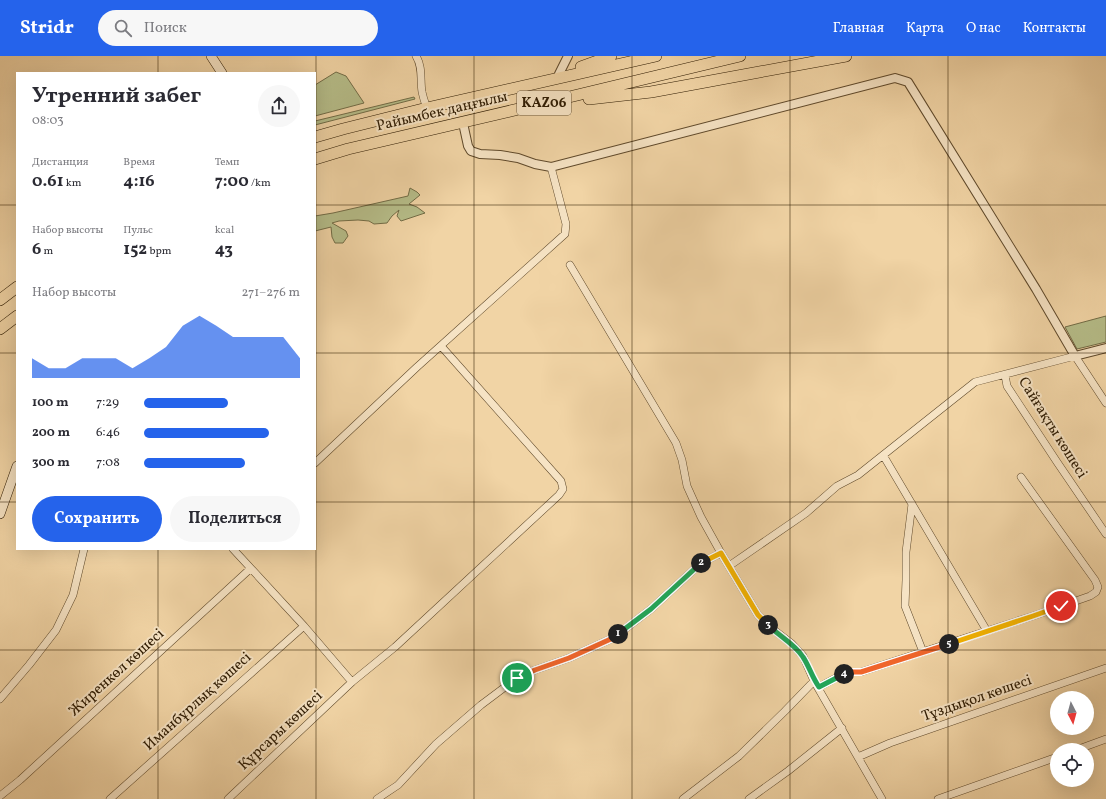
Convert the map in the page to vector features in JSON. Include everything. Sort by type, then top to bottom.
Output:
[{"type":"highway","points":[[535,83],[611,56]]},
{"type":"highway","name":"Райымбек даңғылы","points":[[316,137],[427,108],[656,56]]},
{"type":"highway","name":"Райымбек даңғылы","points":[[316,159],[348,149],[463,123],[740,56]]},
{"type":"highway","points":[[540,104],[651,92],[846,56]]},
{"type":"highway","points":[[0,300],[16,288]]},
{"type":"highway","points":[[0,329],[16,317]]},
{"type":"main road","points":[[211,56],[221,72]]},
{"type":"main road","points":[[316,133],[343,129]]},
{"type":"main road","points":[[0,514],[16,469]]},
{"type":"street","points":[[416,56],[421,73],[422,91],[427,108]]},
{"type":"street","points":[[559,74],[568,56]]},
{"type":"street","points":[[463,123],[468,146],[471,151],[480,154],[518,158],[535,164],[551,167],[895,78],[908,82],[1106,403]]},
{"type":"street","points":[[316,462],[417,367],[565,234],[566,224],[551,167]]},
{"type":"street","points":[[570,265],[676,443],[682,460],[687,486],[701,517],[721,553],[758,615],[770,627],[792,644],[803,656],[816,684],[882,799]]},
{"type":"street","name":"Құрсары көшесі","points":[[228,799],[352,682],[400,642],[559,495],[563,489],[561,481],[441,346]]},
{"type":"street","points":[[729,566],[806,514],[837,486],[858,475],[975,382],[1106,348]]},
{"type":"street","name":"Сайғақты көшесі","points":[[1005,375],[1007,386],[1106,534]]},
{"type":"street","points":[[883,455],[987,632]]},
{"type":"street","points":[[683,799],[739,756],[785,711],[816,684],[847,672],[861,672],[987,632],[1090,596],[1096,592],[1098,587],[1094,580],[1021,477]]},
{"type":"street","points":[[912,504],[906,552],[905,606],[923,652]]},
{"type":"street","points":[[0,699],[29,666],[56,630],[73,595],[84,550]]},
{"type":"street","points":[[233,550],[304,626],[352,682]]},
{"type":"street","points":[[377,799],[398,785],[436,744],[481,705],[517,678],[569,658],[613,638],[651,609],[702,563],[721,553]]},
{"type":"street","name":"Жиренкөл көшесі","points":[[0,796],[20,780],[250,569]]},
{"type":"street","name":"Иманбұрлық көшесі","points":[[110,799],[304,626]]},
{"type":"street","name":"Тұздықол көшесі","points":[[858,757],[890,743],[1106,668]]},
{"type":"street","points":[[749,799],[788,771],[842,728]]},
{"type":"street","points":[[1094,743],[1106,739]]},
{"type":"street","points":[[938,799],[1050,759]]},
{"type":"green space","points":[[336,72],[346,76],[364,103],[316,116],[316,84]]},
{"type":"green space","points":[[414,97],[415,99],[316,125],[316,121]]},
{"type":"green space","points":[[410,188],[420,195],[409,204],[417,207],[425,213],[401,221],[397,216],[399,210],[387,223],[374,224],[369,221],[358,220],[332,223],[346,231],[348,236],[343,243],[335,243],[332,237],[331,227],[316,231],[316,216],[408,196]]},
{"type":"green space","points":[[1106,316],[1106,342],[1077,349],[1065,327]]},
{"type":"route","points":[[517,678],[569,658],[613,638],[651,609],[702,563],[721,553],[758,615],[770,627],[792,644],[803,656],[814,681],[819,687],[847,672],[861,672],[1061,606]]}]
